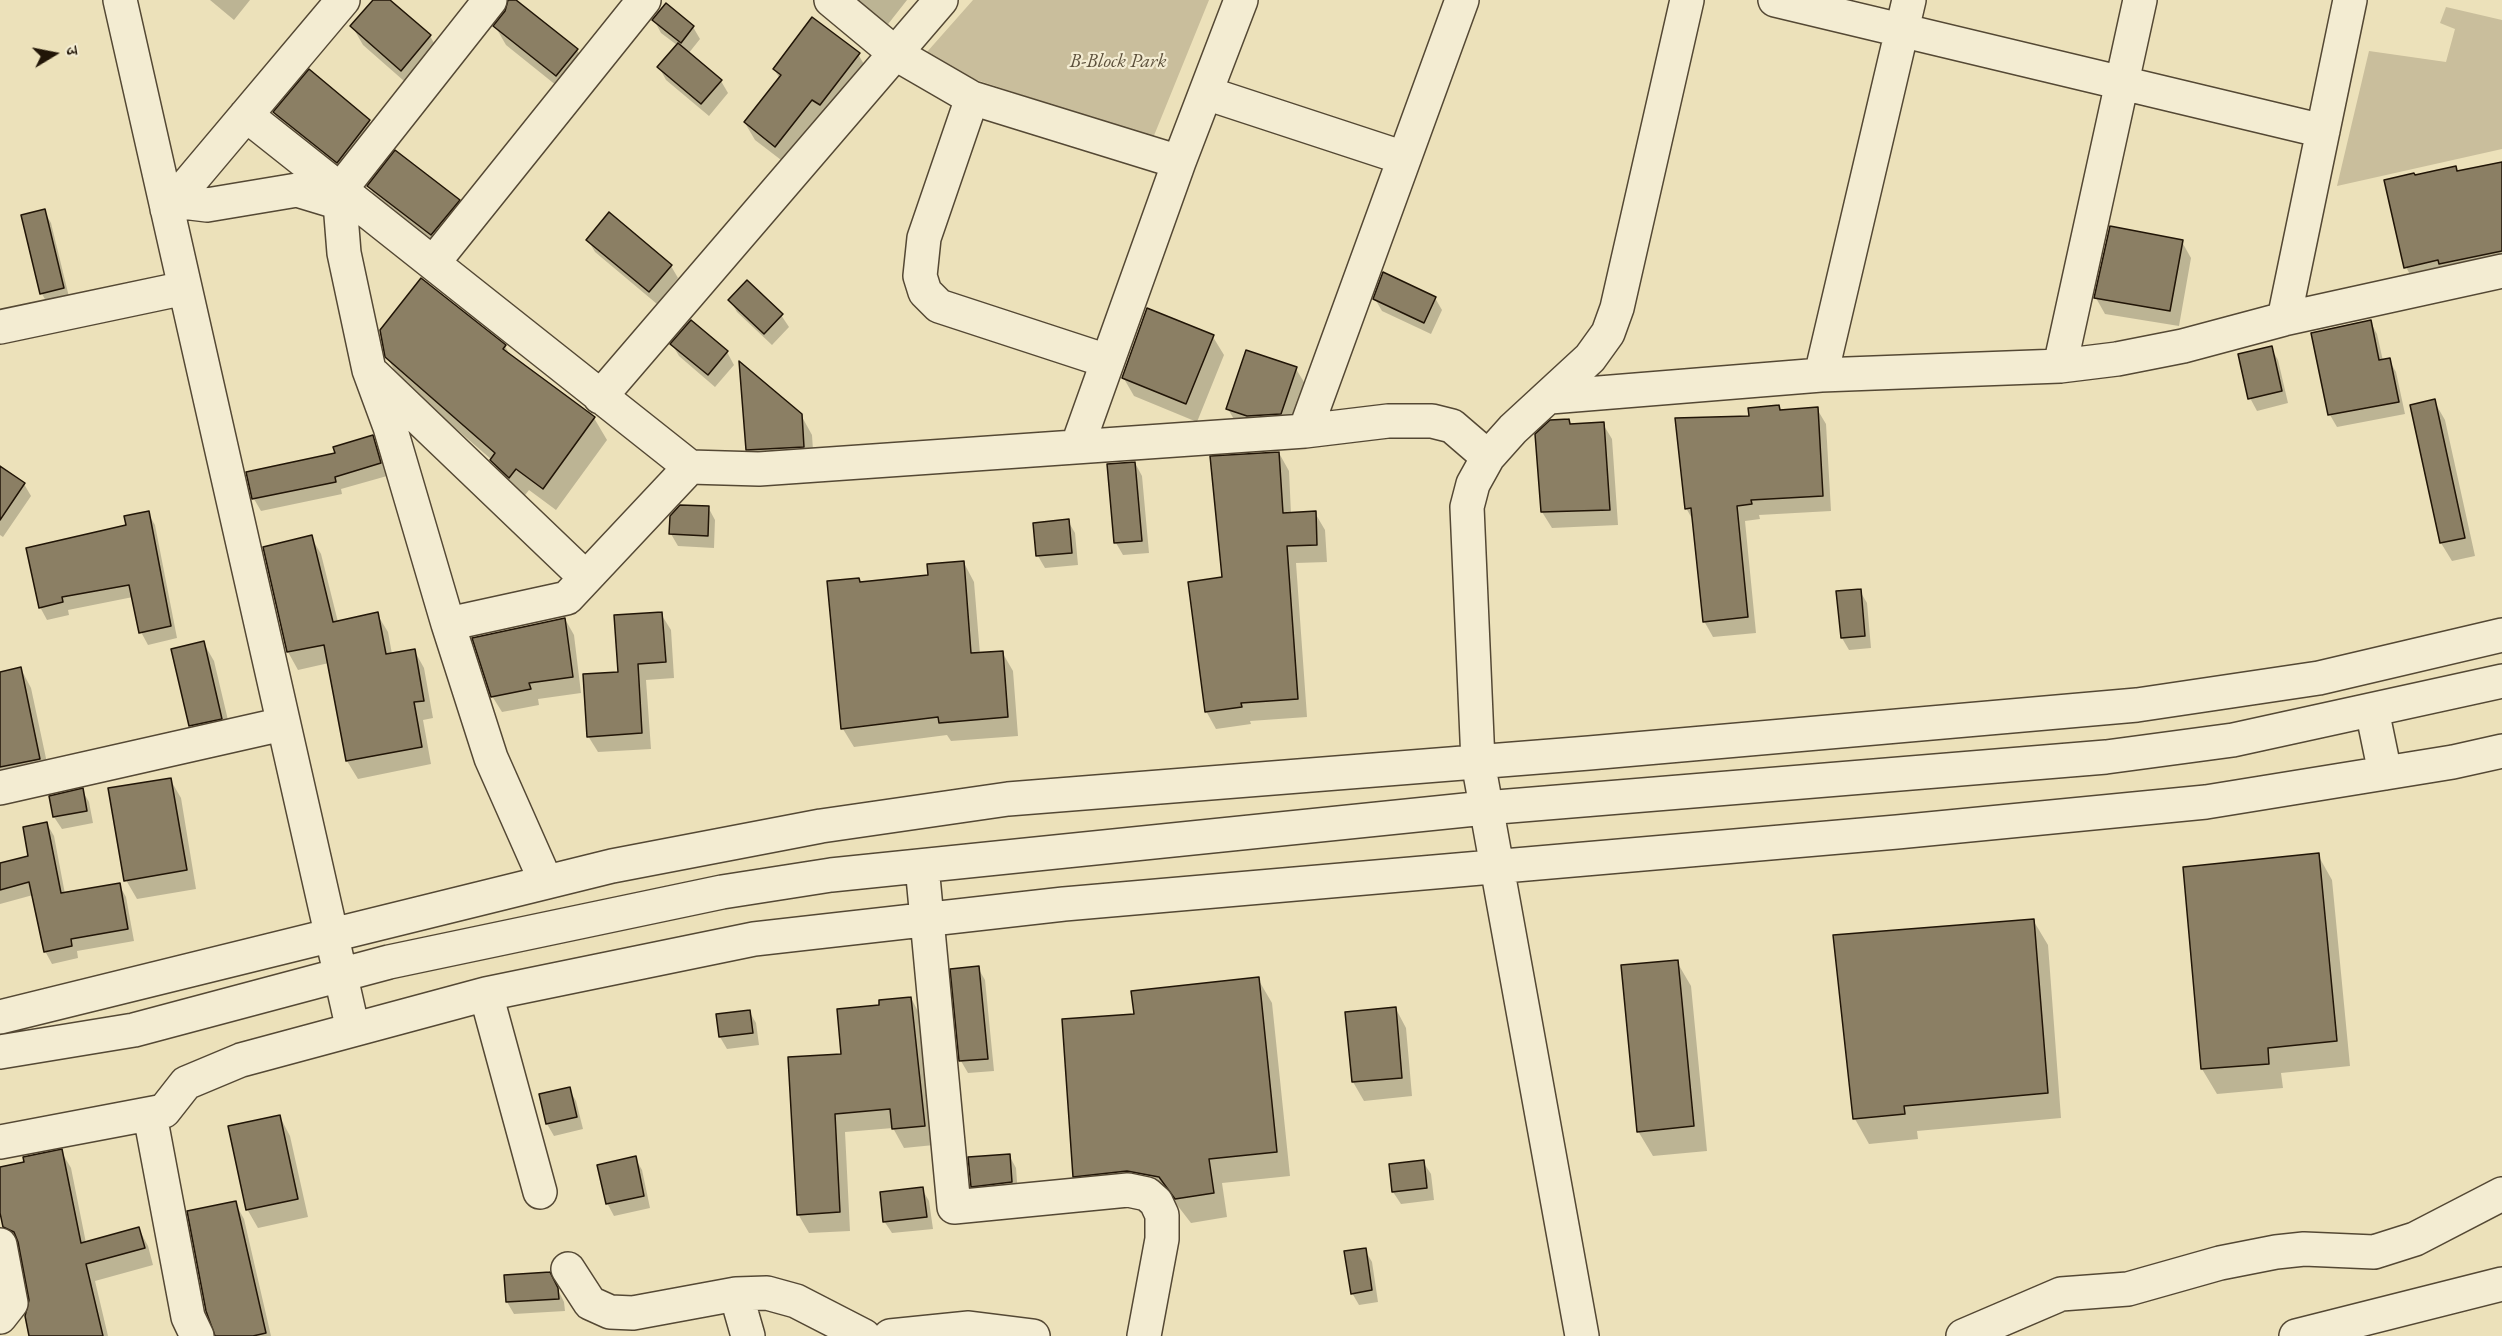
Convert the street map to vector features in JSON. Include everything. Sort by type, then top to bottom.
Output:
[{"type":"street","points":[[120,0],[171,205],[186,288],[353,1030]]},
{"type":"street","points":[[171,205],[343,0]]},
{"type":"street","points":[[490,0],[340,197],[344,254],[369,370],[390,427],[448,624],[491,758],[546,882]]},
{"type":"street","points":[[432,263],[644,0]]},
{"type":"street","points":[[831,0],[896,54],[972,98],[1179,162]]},
{"type":"street","points":[[600,397],[940,0]]},
{"type":"street","points":[[1077,447],[1179,162],[1241,0]]},
{"type":"street","points":[[1305,431],[1462,0]]},
{"type":"street","points":[[1582,1336],[1495,866],[1478,762],[1467,507],[1473,484],[1488,457],[1513,429],[1590,358],[1608,333],[1617,308],[1687,0]]},
{"type":"street","points":[[1775,0],[1906,15],[2122,83],[2323,131]]},
{"type":"street","points":[[2060,366],[2140,0]]},
{"type":"street","points":[[2284,319],[2350,0]]},
{"type":"street","points":[[1821,375],[1906,15]]},
{"type":"street","points":[[1206,93],[1404,158]]},
{"type":"street","points":[[972,98],[924,238],[920,276],[925,292],[939,306],[1107,361]]},
{"type":"street","points":[[246,115],[340,197],[432,263],[690,467],[759,469],[1305,431],[1388,421],[1432,421],[1452,426],[1488,457]]},
{"type":"street","points":[[171,205],[207,206],[297,190],[340,197]]},
{"type":"street","points":[[1550,397],[1821,375],[2060,366],[2117,359],[2183,346],[2284,319],[2502,272]]},
{"type":"street","points":[[0,327],[186,288]]},
{"type":"street","points":[[369,370],[585,577]]},
{"type":"street","points":[[448,624],[567,597],[690,467]]},
{"type":"street","points":[[0,1017],[612,866],[821,826],[1008,799],[1478,762],[2138,705],[2319,678],[2502,635]]},
{"type":"street","points":[[0,1052],[134,1030],[389,962],[722,892],[831,875],[1485,808],[2106,757],[2233,740],[2502,681]]},
{"type":"street","points":[[2372,710],[2385,773]]},
{"type":"street","points":[[0,788],[283,724]]},
{"type":"street","points":[[0,1142],[164,1111],[186,1083],[241,1060],[486,994],[754,939],[928,918],[1909,831],[2206,802],[2385,773],[2502,751]]},
{"type":"street","points":[[922,866],[954,1207],[1128,1190],[1147,1194],[1156,1202],[1162,1215],[1162,1239],[1144,1336]]},
{"type":"street","points":[[486,994],[540,1192]]},
{"type":"street","points":[[150,1114],[188,1317],[197,1336]]},
{"type":"street","points":[[1963,1336],[2061,1294],[2128,1289],[2220,1263],[2276,1252],[2304,1249],[2374,1251],[2415,1239],[2502,1194]]},
{"type":"street","points":[[0,1245],[11,1303],[0,1317]]},
{"type":"street","points":[[568,1269],[578,1288],[590,1303],[610,1312],[633,1313],[736,1294],[767,1293],[795,1301],[864,1336]]},
{"type":"street","points":[[2296,1336],[2502,1284]]},
{"type":"street","points":[[736,1294],[748,1336]]},
{"type":"street","points":[[890,1336],[969,1328],[1033,1336]]},
{"type":"green space","name":"B-Block Park","points":[[973,0],[1209,0],[1153,138],[919,61]]},
{"type":"green space","points":[[2446,7],[2502,20],[2502,149],[2337,186],[2369,51],[2446,62],[2455,29],[2440,23]]},
{"type":"building","points":[[373,0],[390,0],[431,35],[401,71],[350,26]]},
{"type":"building","points":[[508,0],[516,0],[578,49],[556,76],[493,26],[505,11]]},
{"type":"building","points":[[666,3],[694,26],[681,43],[652,20]]},
{"type":"building","points":[[812,17],[860,53],[820,105],[812,100],[775,147],[744,122],[781,75],[773,69]]},
{"type":"building","points":[[678,43],[722,80],[701,104],[657,67]]},
{"type":"building","points":[[309,69],[370,120],[337,163],[273,112]]},
{"type":"building","points":[[395,150],[460,200],[431,235],[367,186]]},
{"type":"building","points":[[2502,162],[2502,251],[2439,264],[2438,260],[2404,268],[2384,180],[2456,166],[2457,171]]},
{"type":"building","points":[[45,209],[64,288],[40,294],[21,215]]},
{"type":"building","points":[[609,212],[672,265],[649,292],[586,240]]},
{"type":"building","points":[[2110,226],[2183,240],[2170,311],[2094,298]]},
{"type":"building","points":[[1383,272],[1436,297],[1424,323],[1373,299]]},
{"type":"building","points":[[421,278],[506,345],[503,349],[595,417],[543,489],[516,469],[509,478],[490,460],[495,453],[385,357],[380,330]]},
{"type":"building","points":[[747,280],[783,314],[764,334],[728,300]]},
{"type":"building","points":[[1147,308],[1214,335],[1186,404],[1122,378]]},
{"type":"building","points":[[691,320],[728,351],[708,375],[670,344]]},
{"type":"building","points":[[2371,320],[2379,360],[2390,358],[2399,402],[2328,415],[2311,333]]},
{"type":"building","points":[[2272,346],[2282,391],[2248,399],[2238,354]]},
{"type":"building","points":[[1246,350],[1297,367],[1281,414],[1247,416],[1226,409]]},
{"type":"building","points":[[739,361],[802,414],[804,447],[746,450]]},
{"type":"building","points":[[2435,399],[2465,538],[2440,543],[2410,405]]},
{"type":"building","points":[[1779,405],[1780,410],[1818,407],[1823,496],[1751,500],[1752,504],[1737,506],[1748,617],[1703,622],[1691,508],[1685,509],[1675,418],[1749,416],[1748,408]]},
{"type":"building","points":[[1569,419],[1570,424],[1604,422],[1610,510],[1541,512],[1535,434],[1550,420]]},
{"type":"building","points":[[373,435],[381,463],[335,477],[336,482],[252,499],[246,472],[335,453],[333,447]]},
{"type":"building","points":[[1279,452],[1283,513],[1316,511],[1317,545],[1287,546],[1298,699],[1241,703],[1242,707],[1205,712],[1188,582],[1222,577],[1210,456]]},
{"type":"building","points":[[1135,462],[1142,541],[1114,543],[1107,464]]},
{"type":"building","points":[[0,466],[25,483],[0,520]]},
{"type":"building","points":[[680,505],[709,506],[708,536],[669,534],[670,516]]},
{"type":"building","points":[[149,511],[171,626],[139,633],[129,585],[62,597],[63,602],[39,608],[26,548],[126,525],[124,516]]},
{"type":"building","points":[[1069,519],[1072,553],[1036,556],[1033,523]]},
{"type":"building","points":[[312,535],[333,622],[378,612],[386,654],[415,649],[424,701],[414,702],[422,747],[346,761],[324,645],[287,652],[263,547]]},
{"type":"building","points":[[964,561],[971,653],[1003,651],[1008,717],[939,723],[938,717],[841,729],[827,581],[859,578],[860,582],[928,575],[927,564]]},
{"type":"building","points":[[1861,589],[1865,636],[1841,638],[1836,591]]},
{"type":"building","points":[[662,612],[666,662],[638,664],[642,733],[587,737],[583,674],[618,672],[614,615]]},
{"type":"building","points":[[565,618],[573,677],[529,683],[531,689],[491,697],[472,638]]},
{"type":"building","points":[[204,641],[222,719],[189,726],[171,649]]},
{"type":"building","points":[[21,667],[40,759],[0,767],[0,672]]},
{"type":"building","points":[[171,778],[187,870],[124,881],[108,788]]},
{"type":"building","points":[[83,788],[87,811],[53,817],[49,796]]},
{"type":"building","points":[[47,822],[61,893],[120,883],[128,929],[71,939],[72,946],[44,952],[29,882],[0,890],[0,863],[28,856],[23,827]]},
{"type":"building","points":[[2319,853],[2337,1041],[2268,1048],[2269,1064],[2201,1069],[2183,867]]},
{"type":"building","points":[[2034,919],[2048,1093],[1904,1106],[1905,1114],[1853,1119],[1833,935]]},
{"type":"building","points":[[1678,960],[1694,1126],[1637,1132],[1621,965]]},
{"type":"building","points":[[979,966],[988,1059],[959,1061],[950,969]]},
{"type":"building","points":[[1259,977],[1277,1152],[1209,1159],[1214,1193],[1175,1199],[1159,1177],[1127,1171],[1073,1177],[1062,1019],[1134,1014],[1131,991]]},
{"type":"building","points":[[911,997],[925,1126],[892,1129],[890,1109],[835,1114],[840,1212],[797,1215],[788,1057],[841,1054],[837,1009],[879,1005],[879,1000]]},
{"type":"building","points":[[1396,1007],[1402,1078],[1352,1082],[1345,1012]]},
{"type":"building","points":[[750,1010],[753,1033],[719,1037],[716,1014]]},
{"type":"building","points":[[570,1087],[577,1117],[546,1124],[539,1094]]},
{"type":"building","points":[[280,1115],[298,1199],[246,1210],[228,1126]]},
{"type":"building","points":[[62,1149],[81,1243],[139,1227],[145,1248],[86,1264],[103,1336],[29,1336],[25,1316],[29,1300],[18,1242],[14,1232],[3,1227],[0,1213],[0,1167],[24,1162],[23,1157]]},
{"type":"building","points":[[1010,1154],[1012,1182],[971,1187],[968,1157]]},
{"type":"building","points":[[636,1156],[644,1196],[606,1204],[597,1165]]},
{"type":"building","points":[[1424,1160],[1427,1188],[1392,1192],[1389,1164]]},
{"type":"building","points":[[923,1187],[927,1217],[883,1222],[880,1192]]},
{"type":"building","points":[[236,1201],[266,1333],[253,1336],[215,1336],[206,1311],[187,1211]]},
{"type":"building","points":[[1366,1248],[1372,1290],[1351,1294],[1344,1251]]},
{"type":"building","points":[[550,1272],[558,1288],[559,1299],[506,1302],[504,1275]]}]
